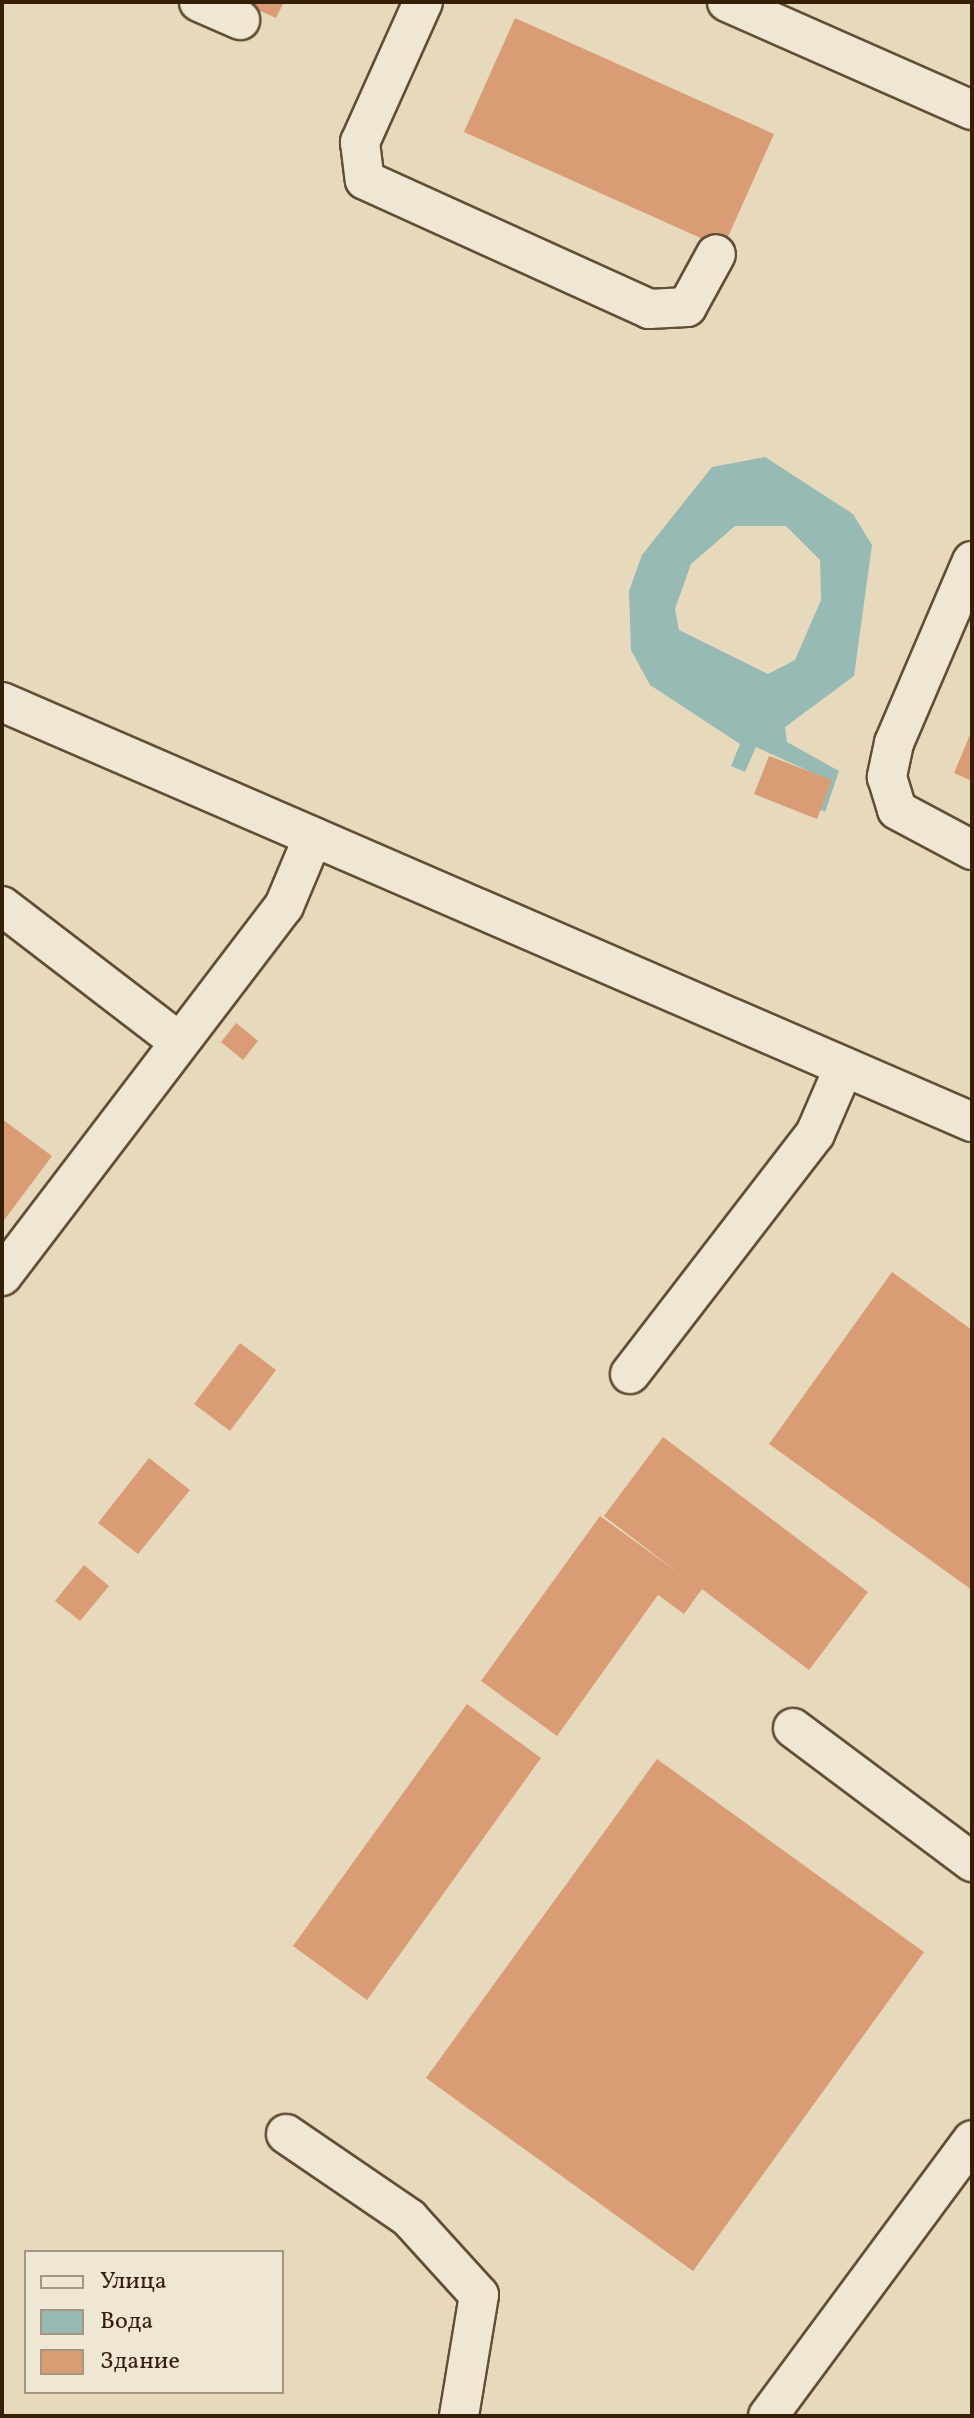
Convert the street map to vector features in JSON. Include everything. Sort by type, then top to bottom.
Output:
[{"type":"street","points":[[199,2],[240,20]]},
{"type":"street","points":[[423,2],[360,142],[365,180],[649,309],[687,307],[716,254]]},
{"type":"street","points":[[727,2],[972,110]]},
{"type":"street","points":[[972,561],[894,743],[887,777],[897,810],[972,850]]},
{"type":"street","points":[[2,702],[972,1122]]},
{"type":"street","points":[[2,1276],[178,1041],[284,906],[313,837]]},
{"type":"street","points":[[2,906],[178,1041]]},
{"type":"street","points":[[630,1374],[815,1134],[844,1067]]},
{"type":"street","points":[[793,1728],[972,1862]]},
{"type":"street","points":[[286,2134],[409,2218],[479,2295],[459,2416]]},
{"type":"street","points":[[768,2416],[972,2140]]},
{"type":"water","points":[[765,457],[853,514],[872,545],[854,676],[785,727],[787,742],[839,771],[825,812],[804,802],[813,773],[756,747],[745,772],[731,766],[740,744],[650,685],[631,650],[629,591],[642,555],[712,467]],"holes":[[[735,526],[786,526],[820,560],[821,600],[795,660],[768,674],[679,630],[675,609],[691,564]]]},
{"type":"building","points":[[240,2],[284,2],[276,18]]},
{"type":"building","points":[[515,18],[774,134],[723,248],[464,132]]},
{"type":"building","points":[[972,730],[972,781],[954,773]]},
{"type":"building","points":[[769,756],[832,780],[817,819],[754,794]]},
{"type":"building","points":[[236,1023],[258,1041],[243,1060],[221,1042]]},
{"type":"building","points":[[2,1119],[52,1156],[2,1223]]},
{"type":"building","points":[[892,1272],[972,1330],[972,1590],[769,1444]]},
{"type":"building","points":[[240,1343],[276,1370],[230,1431],[194,1404]]},
{"type":"building","points":[[663,1437],[868,1592],[809,1670],[702,1589],[684,1614],[658,1595],[557,1736],[481,1681],[600,1516],[680,1574],[604,1516]]},
{"type":"building","points":[[149,1458],[190,1490],[138,1554],[98,1523]]},
{"type":"building","points":[[84,1565],[109,1586],[80,1621],[55,1601]]},
{"type":"building","points":[[467,1704],[541,1758],[367,2000],[293,1946]]},
{"type":"building","points":[[657,1759],[924,1952],[693,2271],[426,2078]]}]
